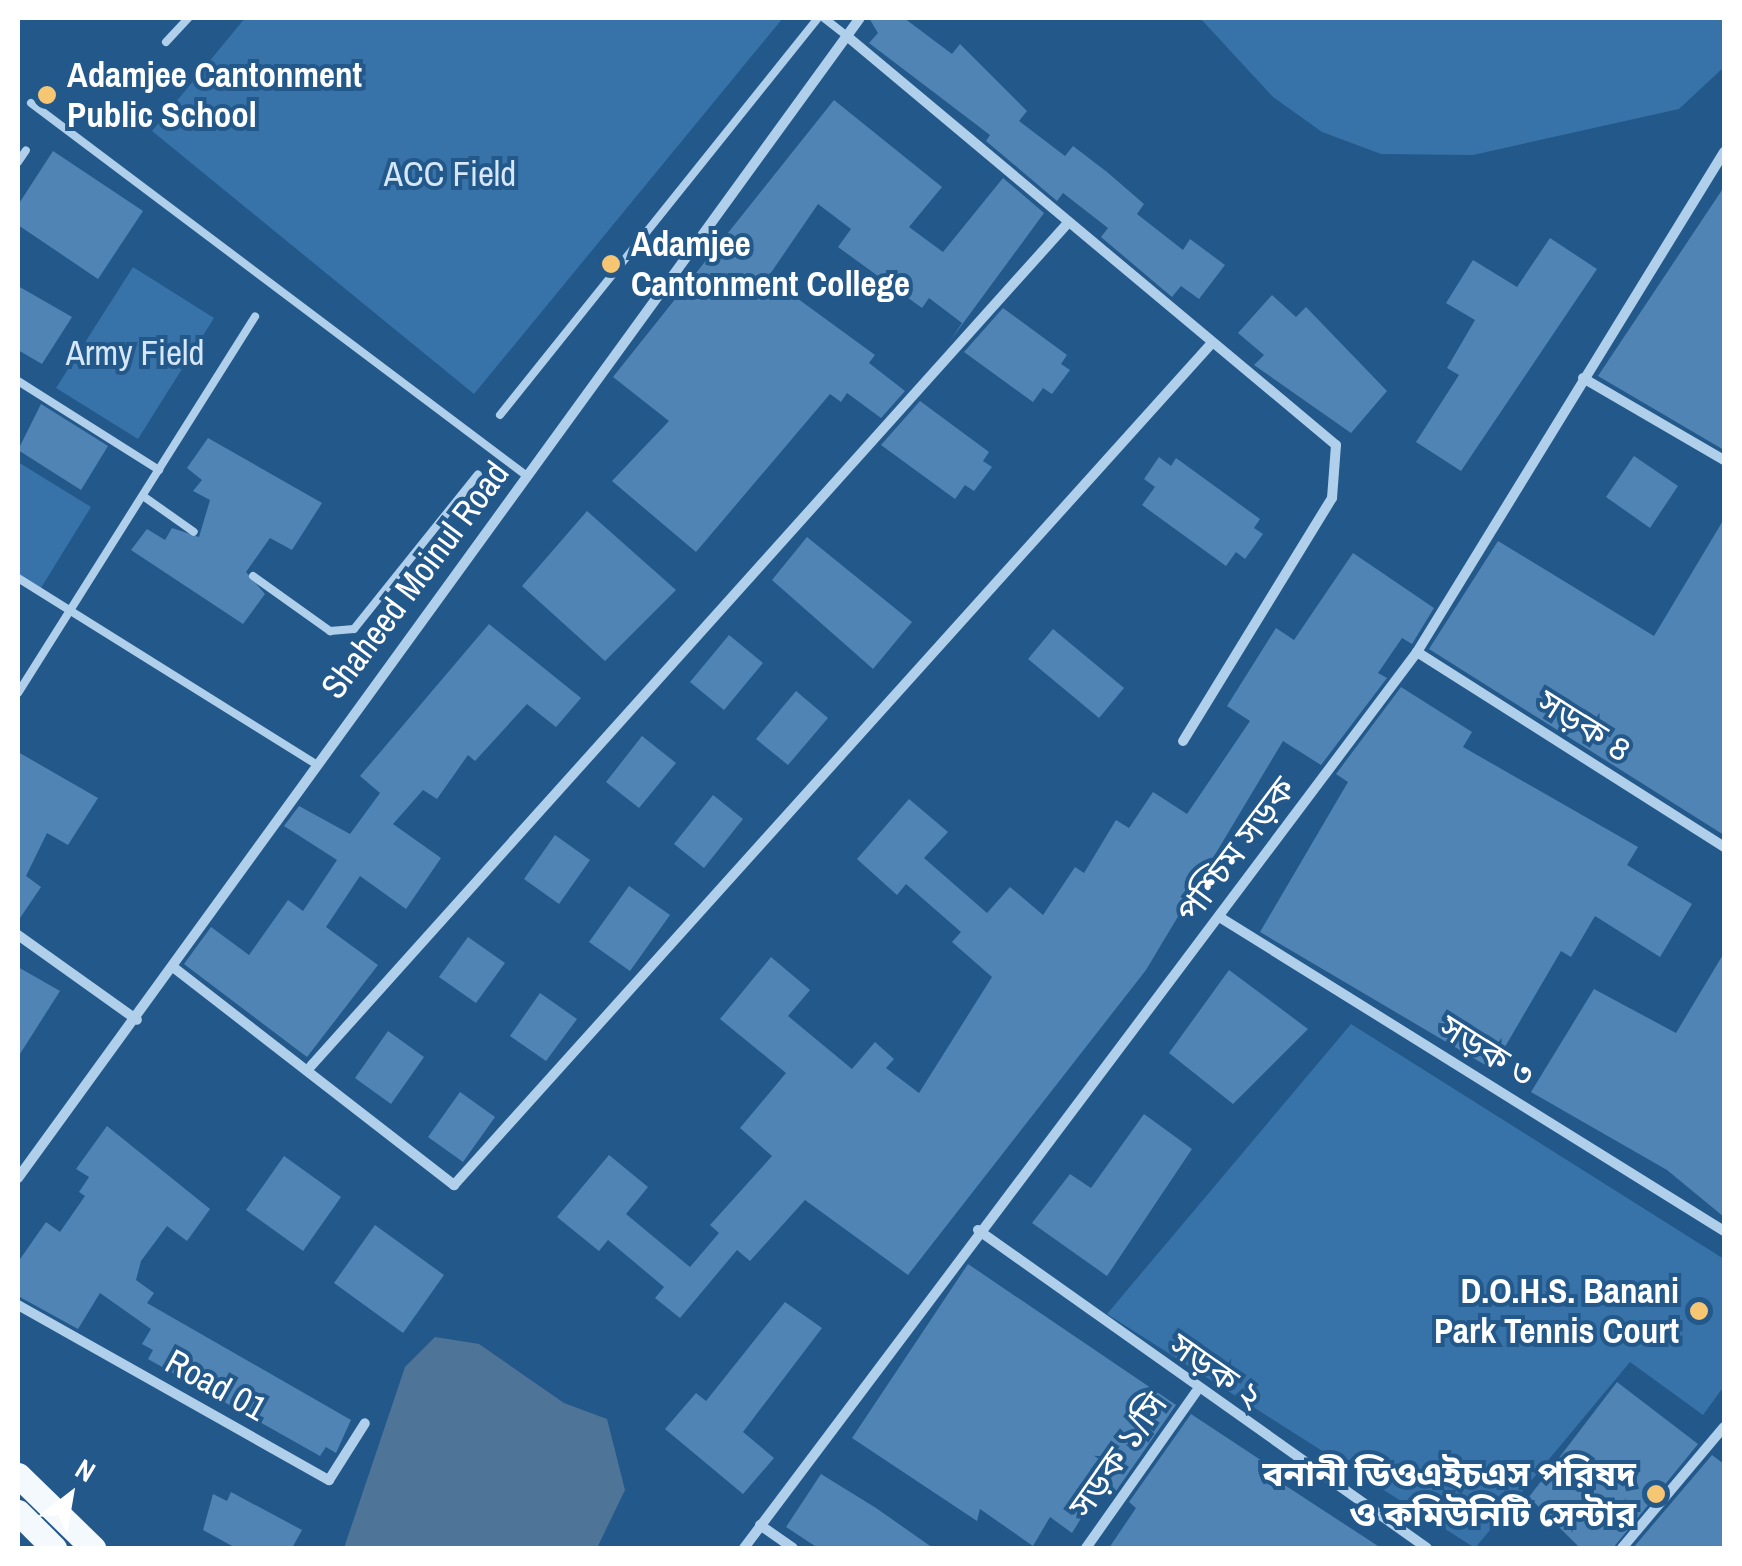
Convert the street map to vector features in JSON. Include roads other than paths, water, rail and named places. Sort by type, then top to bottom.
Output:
[{"type":"main road","points":[[18,1475],[93,1548]]},
{"type":"main road","points":[[18,1512],[54,1548]]},
{"type":"street","name":"Shaheed Moinul Road","points":[[18,1178],[137,1020],[314,763],[860,18]]},
{"type":"street","points":[[848,37],[1210,345],[1336,445],[1340,472],[1332,498],[1183,741]]},
{"type":"street","name":"পশ্চিম সড়ক","points":[[744,1548],[978,1230],[1221,918],[1417,652],[1724,152]]},
{"type":"street","points":[[311,1066],[1068,223]]},
{"type":"street","points":[[172,967],[311,1066],[454,1184],[1210,345]]},
{"type":"street","points":[[1583,378],[1724,460]]},
{"type":"street","name":"সড়ক ৪","points":[[1417,652],[1724,847]]},
{"type":"street","name":"সড়ক ৩","points":[[1221,918],[1724,1230]]},
{"type":"street","points":[[18,936],[137,1020]]},
{"type":"street","name":"সড়ক ২","points":[[978,1230],[1196,1392],[1427,1548]]},
{"type":"street","name":"Road 01","points":[[18,1304],[329,1480],[365,1423]]},
{"type":"street","name":"সড়ক ১/সি","points":[[1086,1548],[1196,1392]]},
{"type":"street","points":[[1622,1548],[1724,1427]]},
{"type":"street","points":[[760,1525],[793,1548]]},
{"type":"lane","points":[[166,42],[188,18]]},
{"type":"lane","points":[[500,415],[821,18],[848,37]]},
{"type":"lane","points":[[31,103],[527,476]]},
{"type":"lane","points":[[18,162],[26,150]]},
{"type":"lane","points":[[18,693],[255,316]]},
{"type":"lane","points":[[18,381],[159,470]]},
{"type":"lane","points":[[253,576],[330,632],[354,629],[478,474]]},
{"type":"lane","points":[[142,496],[194,532]]},
{"type":"lane","points":[[18,578],[314,763]]},
{"type":"place","name":"Adamjee Cantonment Public School","points":[[47,95]]},
{"type":"place","name":"Adamjee Cantonment College","points":[[611,264]]},
{"type":"place","name":"D.O.H.S. Banani Park Tennis Court","points":[[1699,1311]]},
{"type":"place","name":"বনানী ডিওএইচএস পরিষদ ও কমিউনিটি সেন্টার","points":[[1656,1494]]},
{"type":"park label","name":"ACC Field","points":[[450,174]]},
{"type":"park label","name":"Army Field","points":[[135,353]]}]
